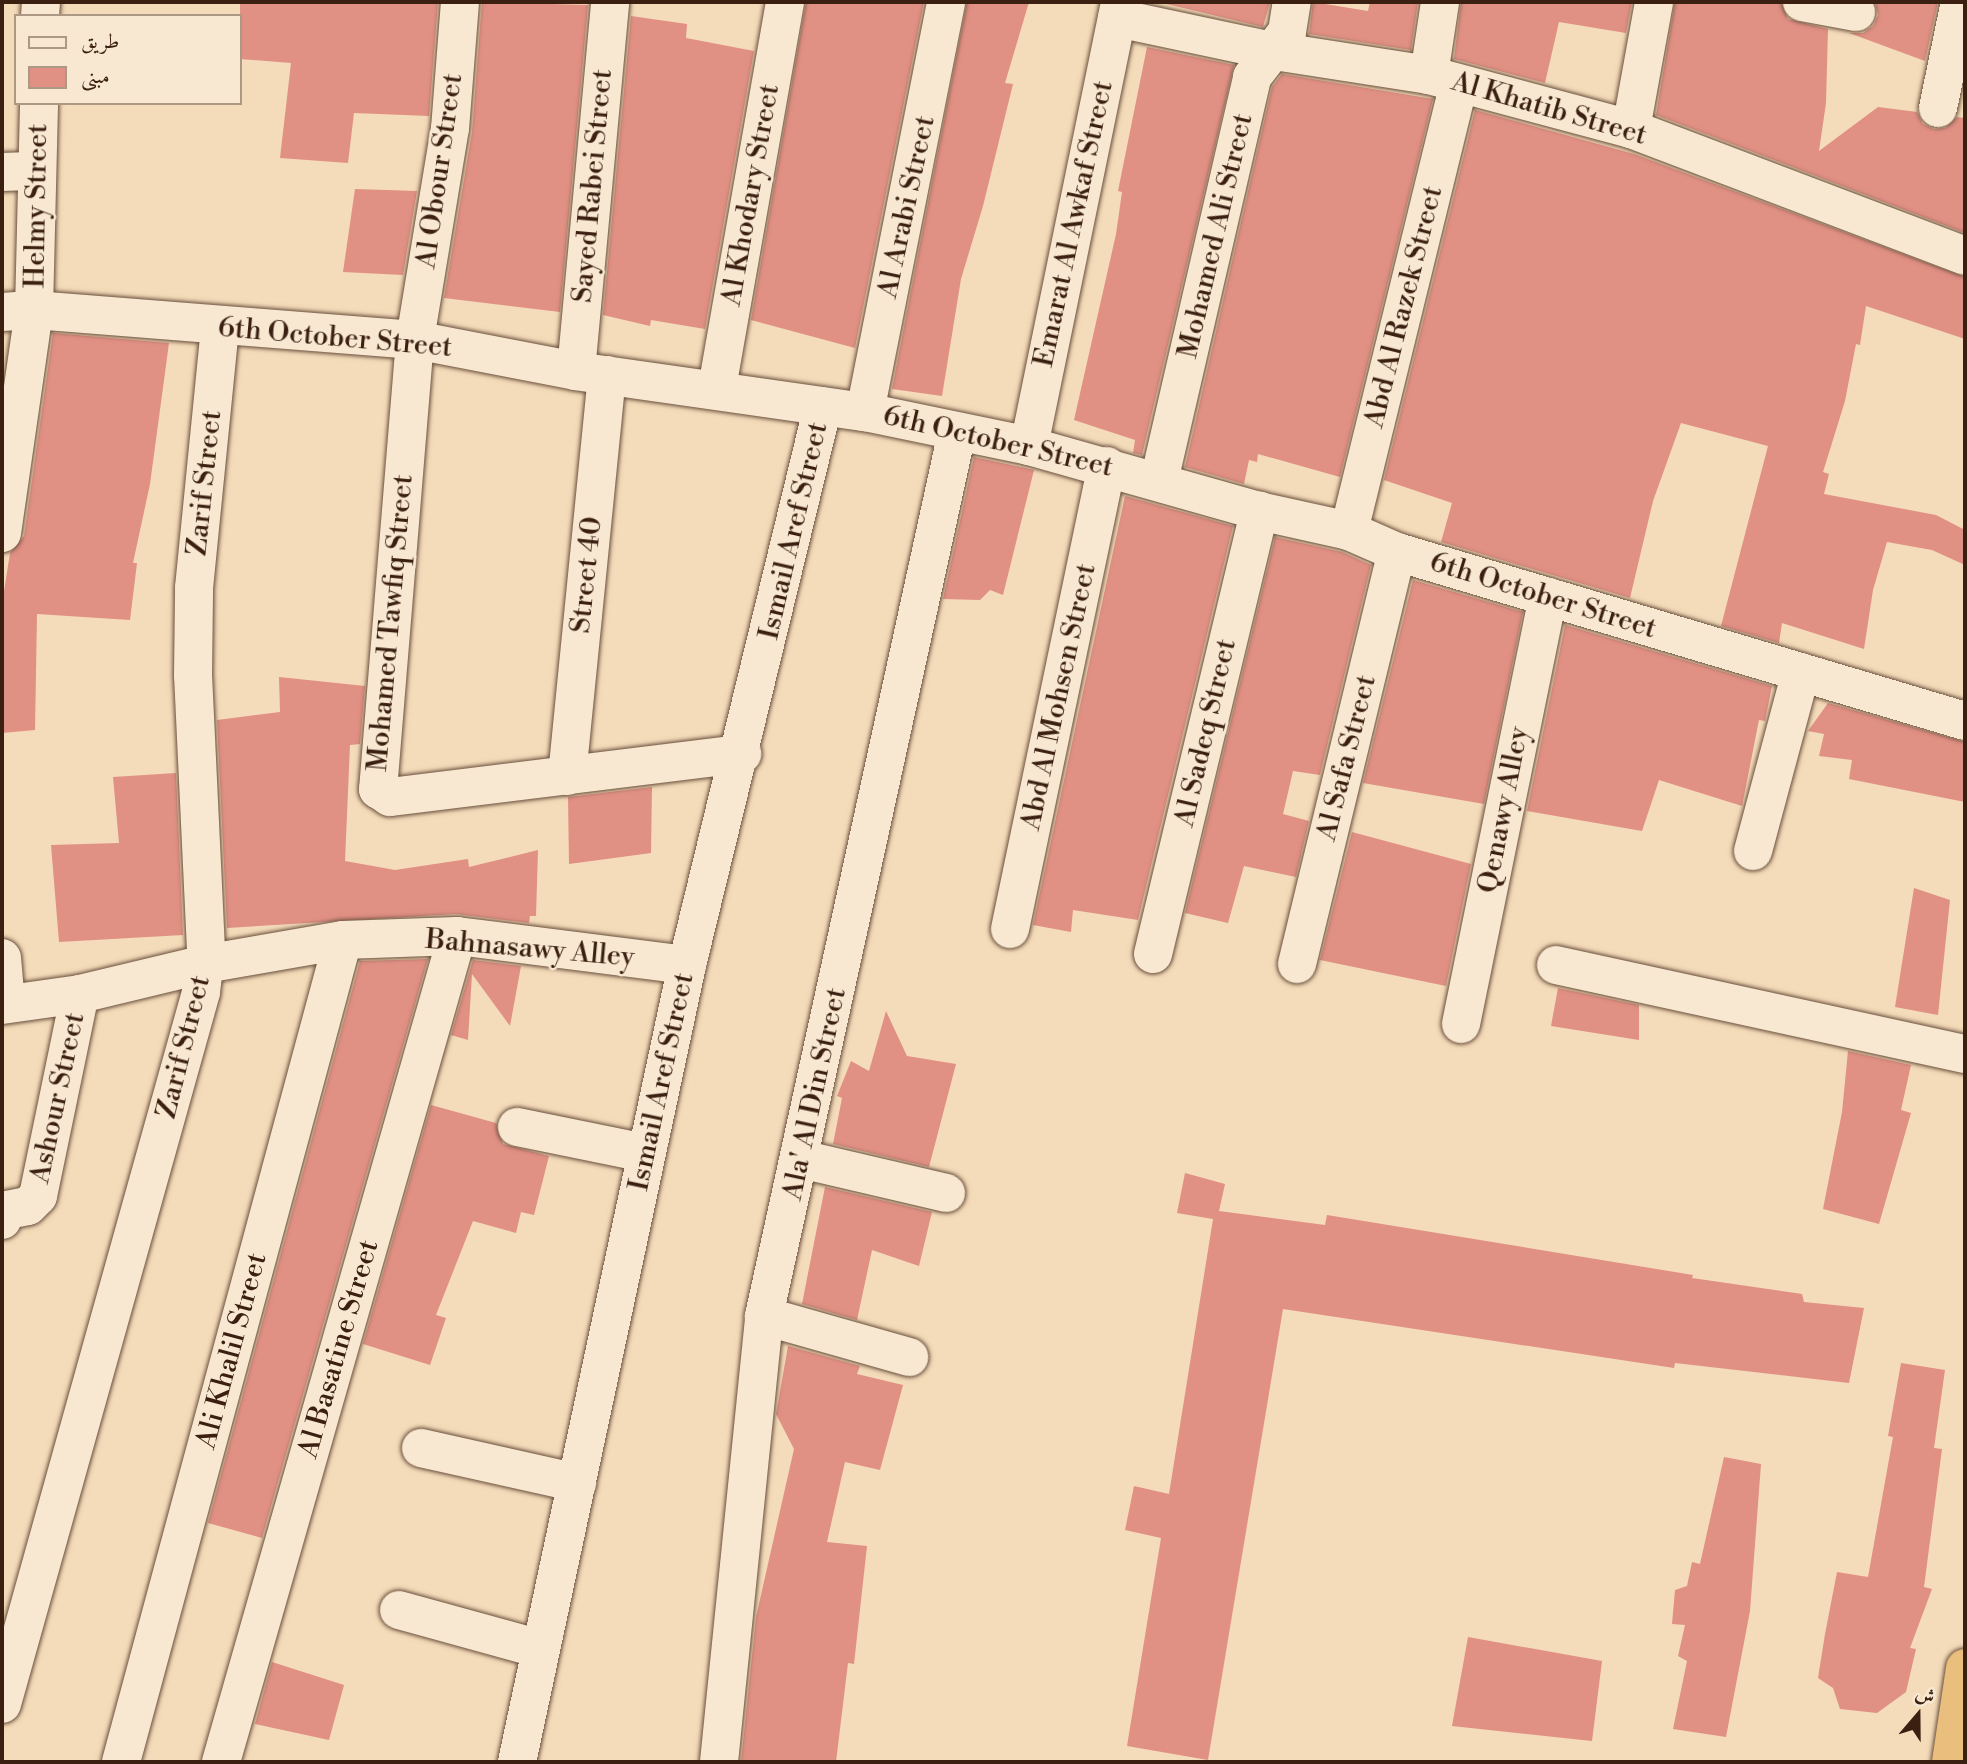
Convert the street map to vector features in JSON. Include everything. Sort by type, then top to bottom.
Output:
[{"type":"highway","points":[[1951,1762],[1965,1668]]},
{"type":"street","name":"Al Obour Street","points":[[415,340],[450,128],[460,2]]},
{"type":"street","name":"Sayed Rabei Street","points":[[591,373],[610,2]]},
{"type":"street","name":"Al Khodary Street","points":[[717,388],[785,2]]},
{"type":"street","name":"Al Arabi Street","points":[[865,412],[946,2]]},
{"type":"street","name":"Mohamed Ali Street","points":[[1159,481],[1252,77],[1268,50],[1287,32],[1292,2]]},
{"type":"street","name":"Abd Al Razek Street","points":[[1349,531],[1444,80],[1440,2]]},
{"type":"street","points":[[1631,129],[1654,2]]},
{"type":"street","points":[[1802,2],[1856,12]]},
{"type":"street","points":[[1938,108],[1960,2]]},
{"type":"street","name":"Al Khatib Street","points":[[1119,10],[1268,50],[1444,80],[1631,129],[1965,256]]},
{"type":"street","name":"Emarat Al Awkaf Street","points":[[1029,446],[1119,10]]},
{"type":"street","name":"Helmy Street","points":[[2,533],[18,311],[20,171],[38,105]]},
{"type":"street","name":"6th October Street","points":[[18,311],[415,340],[591,373],[717,388],[865,412],[1029,446],[1259,511],[1349,531],[1397,552],[1965,721]]},
{"type":"street","name":"Zarif Street","points":[[2,1704],[196,1013],[205,964],[193,677],[194,588],[220,327]]},
{"type":"street","name":"Mohamed Tawfiq Street","points":[[415,340],[378,789],[390,797],[742,754]]},
{"type":"street","name":"Street 40","points":[[567,776],[591,373]]},
{"type":"street","name":"Ismail Aref Street","points":[[517,1762],[687,965],[742,754],[824,406]]},
{"type":"street","name":"Ala' Al Din Street","points":[[719,1762],[764,1316],[801,1159],[957,432]]},
{"type":"street","name":"Abd Al Mohsen Street","points":[[1010,929],[1107,466]]},
{"type":"street","name":"Al Sadeq Street","points":[[1153,954],[1259,511]]},
{"type":"street","name":"Al Safa Street","points":[[1297,964],[1397,552]]},
{"type":"street","name":"Qenawy Alley","points":[[1461,1024],[1548,597]]},
{"type":"street","points":[[1753,851],[1801,673]]},
{"type":"street","name":"Bahnasawy Alley","points":[[4,1005],[80,994],[205,964],[344,940],[457,936],[687,965]]},
{"type":"street","name":"Al Basatine Street","points":[[221,1762],[457,936]]},
{"type":"street","name":"Ali Khalil Street","points":[[121,1762],[344,940]]},
{"type":"street","points":[[2,958],[4,1005]]},
{"type":"street","points":[[1556,965],[1965,1054]]},
{"type":"street","name":"Ashour Street","points":[[2,1220],[7,1210],[29,1206],[38,1196],[80,994]]},
{"type":"street","points":[[517,1127],[645,1153]]},
{"type":"street","points":[[801,1159],[946,1193]]},
{"type":"street","points":[[764,1316],[909,1357]]},
{"type":"street","points":[[421,1448],[577,1483]]},
{"type":"street","points":[[399,1610],[541,1649]]},
{"type":"building","points":[[240,2],[438,2],[429,116],[354,113],[348,163],[280,158],[291,63],[242,59]]},
{"type":"building","points":[[482,2],[588,5],[560,312],[444,298],[472,132]]},
{"type":"building","points":[[806,2],[924,2],[855,348],[751,320]]},
{"type":"building","points":[[967,2],[1029,2],[1005,83],[1013,84],[983,206],[961,279],[942,396],[892,389]]},
{"type":"building","points":[[1158,2],[1270,2],[1263,27]]},
{"type":"building","points":[[1313,2],[1368,11],[1370,2],[1418,2],[1411,50],[1309,34]]},
{"type":"building","points":[[1461,2],[1632,2],[1626,33],[1559,22],[1545,83],[1454,59]]},
{"type":"building","points":[[1675,2],[1781,2],[1788,19],[1828,29],[1826,103],[1819,151],[1878,107],[1917,112],[1923,124],[1934,129],[1945,128],[1957,117],[1965,118],[1965,233],[1656,115]]},
{"type":"building","points":[[1875,2],[1938,2],[1925,61],[1849,33],[1863,33],[1873,26],[1878,15]]},
{"type":"building","points":[[631,16],[687,24],[686,38],[754,51],[705,329],[651,320],[650,326],[603,315]]},
{"type":"building","points":[[1147,47],[1234,65],[1142,455],[1133,453],[1135,440],[1074,420],[1116,234],[1122,192],[1118,191]]},
{"type":"building","points":[[1282,74],[1433,99],[1340,477],[1258,454],[1257,462],[1249,460],[1244,484],[1185,467],[1272,87]]},
{"type":"building","points":[[1475,110],[1634,154],[1965,277],[1965,339],[1866,306],[1860,345],[1856,344],[1845,401],[1823,472],[1829,474],[1824,494],[1936,515],[1965,530],[1965,565],[1932,550],[1887,542],[1873,590],[1864,649],[1782,623],[1779,643],[1721,626],[1768,446],[1681,423],[1653,501],[1630,598],[1441,542],[1452,503],[1384,480]]},
{"type":"building","points":[[355,189],[417,191],[403,275],[343,272]]},
{"type":"building","points":[[53,333],[169,343],[150,484],[133,563],[137,563],[130,620],[37,614],[35,730],[2,733],[2,604],[10,553],[24,536]]},
{"type":"building","points":[[974,457],[1034,470],[1003,595],[990,590],[980,600],[943,599]]},
{"type":"building","points":[[1125,496],[1233,526],[1138,920],[1073,910],[1071,932],[1033,925]]},
{"type":"building","points":[[1275,537],[1342,552],[1371,565],[1320,775],[1293,771],[1283,814],[1309,821],[1296,877],[1244,866],[1228,923],[1185,913]]},
{"type":"building","points":[[1413,580],[1523,612],[1484,804],[1363,783]]},
{"type":"building","points":[[1565,625],[1772,686],[1765,721],[1759,720],[1742,806],[1659,780],[1642,831],[1527,811]]},
{"type":"building","points":[[279,677],[365,686],[360,744],[350,745],[345,861],[395,870],[468,859],[469,867],[538,850],[536,916],[530,916],[529,923],[456,914],[227,928],[217,720],[280,712]]},
{"type":"building","points":[[1828,703],[1965,742],[1965,802],[1849,779],[1852,760],[1819,756],[1824,734],[1808,731]]},
{"type":"building","points":[[176,773],[183,935],[59,942],[51,845],[119,843],[113,777]]},
{"type":"building","points":[[652,787],[651,853],[569,864],[568,797]]},
{"type":"building","points":[[1352,832],[1471,864],[1446,986],[1320,960]]},
{"type":"building","points":[[1914,888],[1950,900],[1938,1015],[1895,1007]]},
{"type":"building","points":[[428,959],[262,1538],[208,1523],[360,961]]},
{"type":"building","points":[[473,960],[521,966],[510,1026],[472,974],[468,1040],[451,1035]]},
{"type":"building","points":[[1558,988],[1639,1005],[1639,1040],[1551,1026]]},
{"type":"building","points":[[886,1011],[907,1056],[956,1064],[929,1167],[833,1144],[842,1098],[837,1096],[851,1061],[869,1071]]},
{"type":"building","points":[[1848,1051],[1911,1065],[1901,1110],[1911,1113],[1879,1224],[1823,1209],[1842,1112]]},
{"type":"building","points":[[431,1105],[496,1123],[503,1144],[549,1156],[534,1215],[521,1212],[516,1233],[473,1221],[436,1315],[446,1318],[430,1365],[363,1344]]},
{"type":"building","points":[[1185,1173],[1225,1184],[1219,1211],[1325,1225],[1327,1215],[1693,1275],[1692,1278],[1802,1294],[1804,1302],[1864,1308],[1849,1383],[1675,1363],[1674,1368],[1283,1309],[1208,1760],[1127,1746],[1161,1538],[1125,1530],[1134,1486],[1169,1494],[1213,1219],[1177,1213]]},
{"type":"building","points":[[825,1187],[932,1212],[919,1266],[872,1250],[857,1320],[802,1304]]},
{"type":"building","points":[[788,1346],[860,1366],[857,1374],[903,1385],[880,1470],[845,1462],[827,1542],[867,1546],[854,1664],[848,1663],[836,1762],[741,1762],[756,1617],[794,1449],[776,1414]]},
{"type":"building","points":[[1901,1363],[1945,1370],[1934,1448],[1942,1449],[1924,1587],[1932,1589],[1910,1648],[1916,1649],[1906,1692],[1877,1713],[1840,1709],[1833,1688],[1818,1678],[1825,1634],[1837,1572],[1868,1577],[1893,1437],[1888,1436]]},
{"type":"building","points":[[1724,1457],[1761,1464],[1750,1611],[1726,1737],[1673,1729],[1687,1661],[1678,1656],[1685,1625],[1672,1624],[1675,1590],[1687,1586],[1692,1562],[1700,1564]]},
{"type":"building","points":[[1468,1637],[1602,1661],[1592,1741],[1452,1726]]},
{"type":"building","points":[[272,1662],[344,1685],[329,1740],[255,1724]]}]
